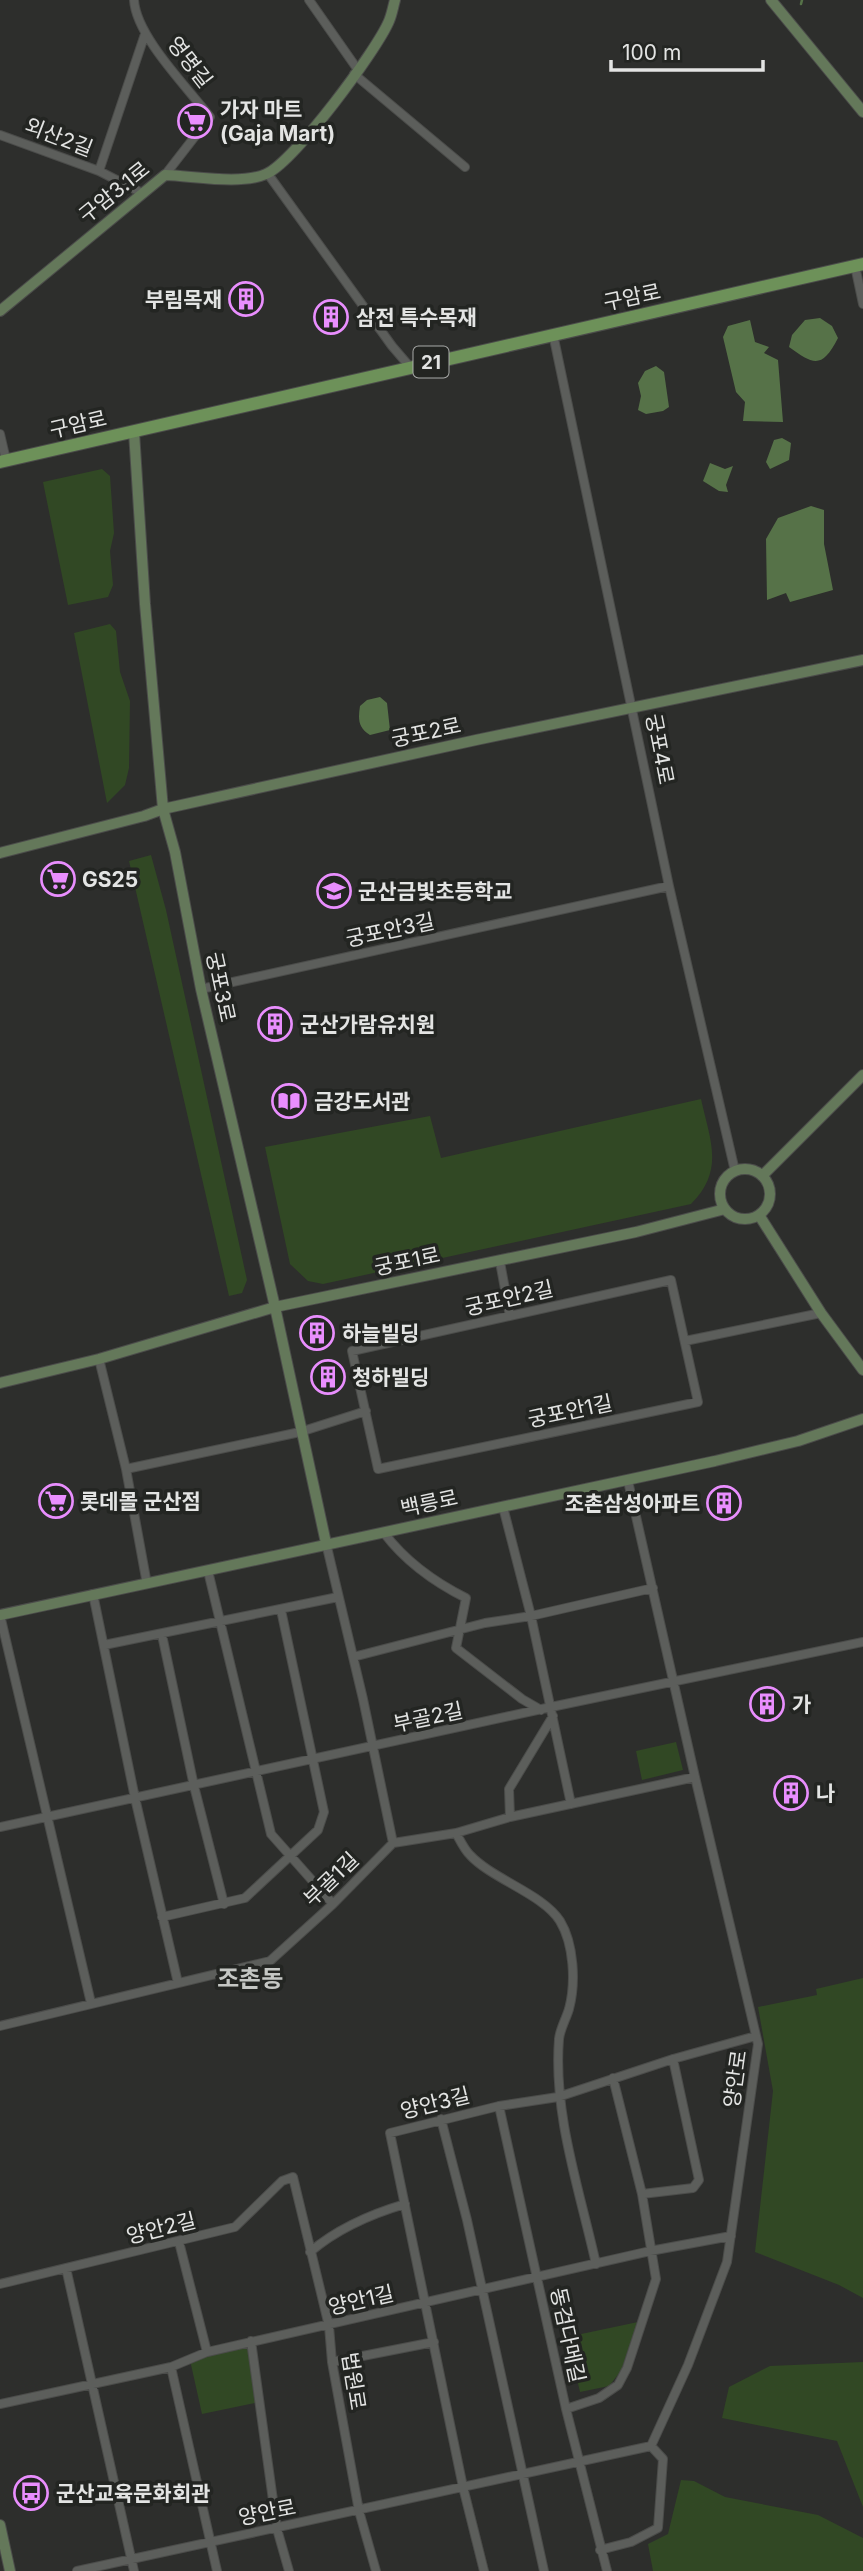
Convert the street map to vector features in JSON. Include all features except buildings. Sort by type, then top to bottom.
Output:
[{"type":"main road","name":"구암로","points":[[3,461],[859,265]]},
{"type":"street","name":"영명길","points":[[134,0],[135,14],[145,34],[210,117],[165,175]]},
{"type":"street","points":[[309,0],[356,72],[465,167]]},
{"type":"street","points":[[395,0],[389,22],[356,72],[294,152],[268,174],[410,367]]},
{"type":"street","points":[[771,0],[863,112]]},
{"type":"street","points":[[99,171],[145,34]]},
{"type":"street","name":"외산2길","points":[[0,135],[99,171],[142,193]]},
{"type":"street","name":"구암3.1로","points":[[0,311],[165,175],[246,180],[268,174]]},
{"type":"street","points":[[859,265],[863,304]]},
{"type":"street","name":"궁포4로","points":[[553,334],[669,886],[735,1171]]},
{"type":"street","name":"궁포3로","points":[[134,432],[145,604],[163,809],[175,852],[201,989],[275,1307],[326,1543]]},
{"type":"street","points":[[0,434],[3,461]]},
{"type":"street","name":"궁포2로","points":[[0,853],[163,809],[863,660]]},
{"type":"street","name":"궁포안3길","points":[[201,989],[669,886]]},
{"type":"street","points":[[762,1176],[863,1075]]},
{"type":"street","points":[[750,1169],[762,1176],[767,1182],[770,1196],[764,1210],[744,1219],[730,1215],[721,1203],[720,1187],[729,1174],[750,1169]]},
{"type":"street","name":"궁포1로","points":[[0,1383],[99,1359],[275,1307],[500,1262],[636,1232],[724,1209]]},
{"type":"street","points":[[759,1214],[821,1313],[863,1370]]},
{"type":"street","points":[[500,1262],[510,1316]]},
{"type":"street","name":"궁포안2길","points":[[366,1411],[352,1351],[671,1280],[685,1341]]},
{"type":"street","points":[[685,1341],[821,1313]]},
{"type":"street","name":"궁포안1길","points":[[366,1411],[378,1469],[698,1402],[685,1341]]},
{"type":"street","points":[[99,1359],[126,1469],[147,1584]]},
{"type":"street","points":[[126,1469],[300,1432],[366,1411]]},
{"type":"street","name":"백릉로","points":[[0,1615],[326,1543],[628,1481],[815,1436],[862,1420]]},
{"type":"street","name":"양안로","points":[[77,2571],[651,2446],[688,2365],[727,2262],[758,2044],[628,1481]]},
{"type":"street","points":[[503,1507],[531,1616],[571,1804]]},
{"type":"street","points":[[384,1533],[394,1546],[433,1581],[466,1598],[456,1648],[522,1699],[541,1710]]},
{"type":"street","points":[[326,1543],[393,1843],[456,1832],[510,1817],[695,1777]]},
{"type":"street","points":[[208,1571],[271,1834],[333,1904]]},
{"type":"street","points":[[353,1657],[461,1629],[653,1588]]},
{"type":"street","points":[[93,1594],[135,1798],[178,1983]]},
{"type":"street","points":[[104,1645],[338,1597]]},
{"type":"street","points":[[162,1917],[245,1898],[318,1830],[324,1812],[281,1610]]},
{"type":"street","points":[[0,1615],[91,2003]]},
{"type":"street","points":[[162,1635],[194,1786],[224,1904]]},
{"type":"street","name":"부골2길","points":[[0,1828],[863,1643]]},
{"type":"street","points":[[510,1817],[509,1788],[552,1711]]},
{"type":"street","points":[[456,1832],[470,1855],[547,1908],[558,1919],[565,1932],[571,1957],[572,1981],[570,2007],[559,2036],[558,2096],[596,2264]]},
{"type":"street","name":"부골1길","points":[[0,2026],[270,1961],[333,1904],[393,1843]]},
{"type":"street","name":"양안3길","points":[[463,2487],[390,2133],[499,2106],[558,2096],[673,2059],[757,2036]]},
{"type":"street","points":[[642,2194],[693,2188],[699,2180],[673,2059]]},
{"type":"street","points":[[566,2409],[599,2398],[618,2385],[628,2368],[656,2278],[649,2250],[642,2194],[613,2078]]},
{"type":"street","name":"동검다메길","points":[[499,2106],[566,2409],[607,2571]]},
{"type":"street","points":[[441,2119],[467,2220],[544,2571]]},
{"type":"street","name":"양안2길","points":[[0,2284],[236,2227],[282,2181],[293,2177],[297,2198]]},
{"type":"street","name":"법원로","points":[[297,2198],[328,2326],[359,2511],[376,2571]]},
{"type":"street","points":[[310,2252],[351,2225],[405,2204]]},
{"type":"street","name":"양안1길","points":[[0,2404],[171,2367],[207,2352],[328,2326],[481,2288],[649,2250],[731,2236]]},
{"type":"street","points":[[179,2242],[207,2352]]},
{"type":"street","points":[[66,2268],[134,2571]]},
{"type":"street","points":[[251,2341],[277,2529],[289,2571]]},
{"type":"street","points":[[332,2362],[434,2342]]},
{"type":"street","points":[[171,2367],[216,2571]]},
{"type":"street","points":[[600,2550],[631,2542],[658,2528],[663,2459],[651,2446]]},
{"type":"street","points":[[463,2487],[484,2569]]},
{"type":"street","points":[[0,2525],[10,2571]]},
{"type":"shaded area","points":[[820,318],[832,326],[838,338],[827,355],[817,361],[805,358],[789,347],[792,335],[805,320]]},
{"type":"shaded area","points":[[750,320],[755,342],[769,347],[764,353],[778,360],[783,422],[743,421],[745,402],[736,392],[723,337],[728,326]]},
{"type":"shaded area","points":[[656,366],[664,372],[669,407],[646,414],[638,410],[641,396],[638,383],[645,371]]},
{"type":"shaded area","points":[[782,438],[791,443],[789,460],[770,469],[766,462],[774,440]]},
{"type":"shaded area","points":[[710,463],[725,469],[733,466],[726,485],[728,492],[719,491],[703,481]]},
{"type":"shaded area","points":[[102,469],[110,476],[114,533],[110,551],[113,585],[108,597],[68,605],[43,482]]},
{"type":"shaded area","points":[[811,506],[824,510],[824,544],[833,590],[790,602],[786,593],[767,600],[766,539],[778,518]]},
{"type":"shaded area","points":[[110,624],[116,631],[120,672],[130,701],[129,768],[125,785],[107,803],[74,633]]},
{"type":"shaded area","points":[[380,697],[387,703],[390,730],[370,735],[360,723],[360,706],[367,700]]},
{"type":"shaded area","points":[[151,855],[166,910],[247,1280],[242,1293],[229,1296],[129,861]]},
{"type":"shaded area","points":[[701,1099],[711,1141],[711,1167],[702,1191],[691,1204],[323,1284],[308,1281],[290,1264],[265,1147],[430,1116],[441,1158]]},
{"type":"shaded area","points":[[676,1742],[683,1770],[642,1780],[636,1751]]},
{"type":"shaded area","points":[[863,1978],[863,2298],[839,2285],[755,2252],[773,2091],[758,2007],[817,1995],[816,1989]]},
{"type":"shaded area","points":[[638,2322],[621,2371],[609,2386],[580,2392],[567,2337]]},
{"type":"shaded area","points":[[247,2347],[259,2402],[202,2414],[190,2360]]},
{"type":"shaded area","points":[[863,2362],[863,2507],[837,2441],[722,2418],[729,2387],[770,2366]]},
{"type":"shaded area","points":[[681,2480],[694,2481],[725,2497],[818,2515],[863,2538],[863,2571],[653,2571],[648,2544],[668,2534]]},
{"type":"waterway","points":[[801,4],[802,0]]},
{"type":"place","name":"가자 마트 (Gaja Mart)","points":[[195,121]]},
{"type":"place","name":"부림목재","points":[[246,299]]},
{"type":"place","name":"삼전 특수목재","points":[[331,317]]},
{"type":"place","name":"GS25","points":[[58,879]]},
{"type":"place","name":"군산금빛초등학교","points":[[334,891]]},
{"type":"place","name":"군산가람유치원","points":[[275,1024]]},
{"type":"place","name":"금강도서관","points":[[289,1101]]},
{"type":"place","name":"하늘빌딩","points":[[317,1333]]},
{"type":"place","name":"청하빌딩","points":[[328,1377]]},
{"type":"place","name":"롯데몰 군산점","points":[[56,1501]]},
{"type":"place","name":"조촌삼성아파트","points":[[724,1503]]},
{"type":"place","name":"가","points":[[767,1704]]},
{"type":"place","name":"나","points":[[791,1793]]},
{"type":"place","name":"군산교육문화회관","points":[[31,2493]]},
{"type":"district","name":"조촌동","points":[[250,1978]]}]
